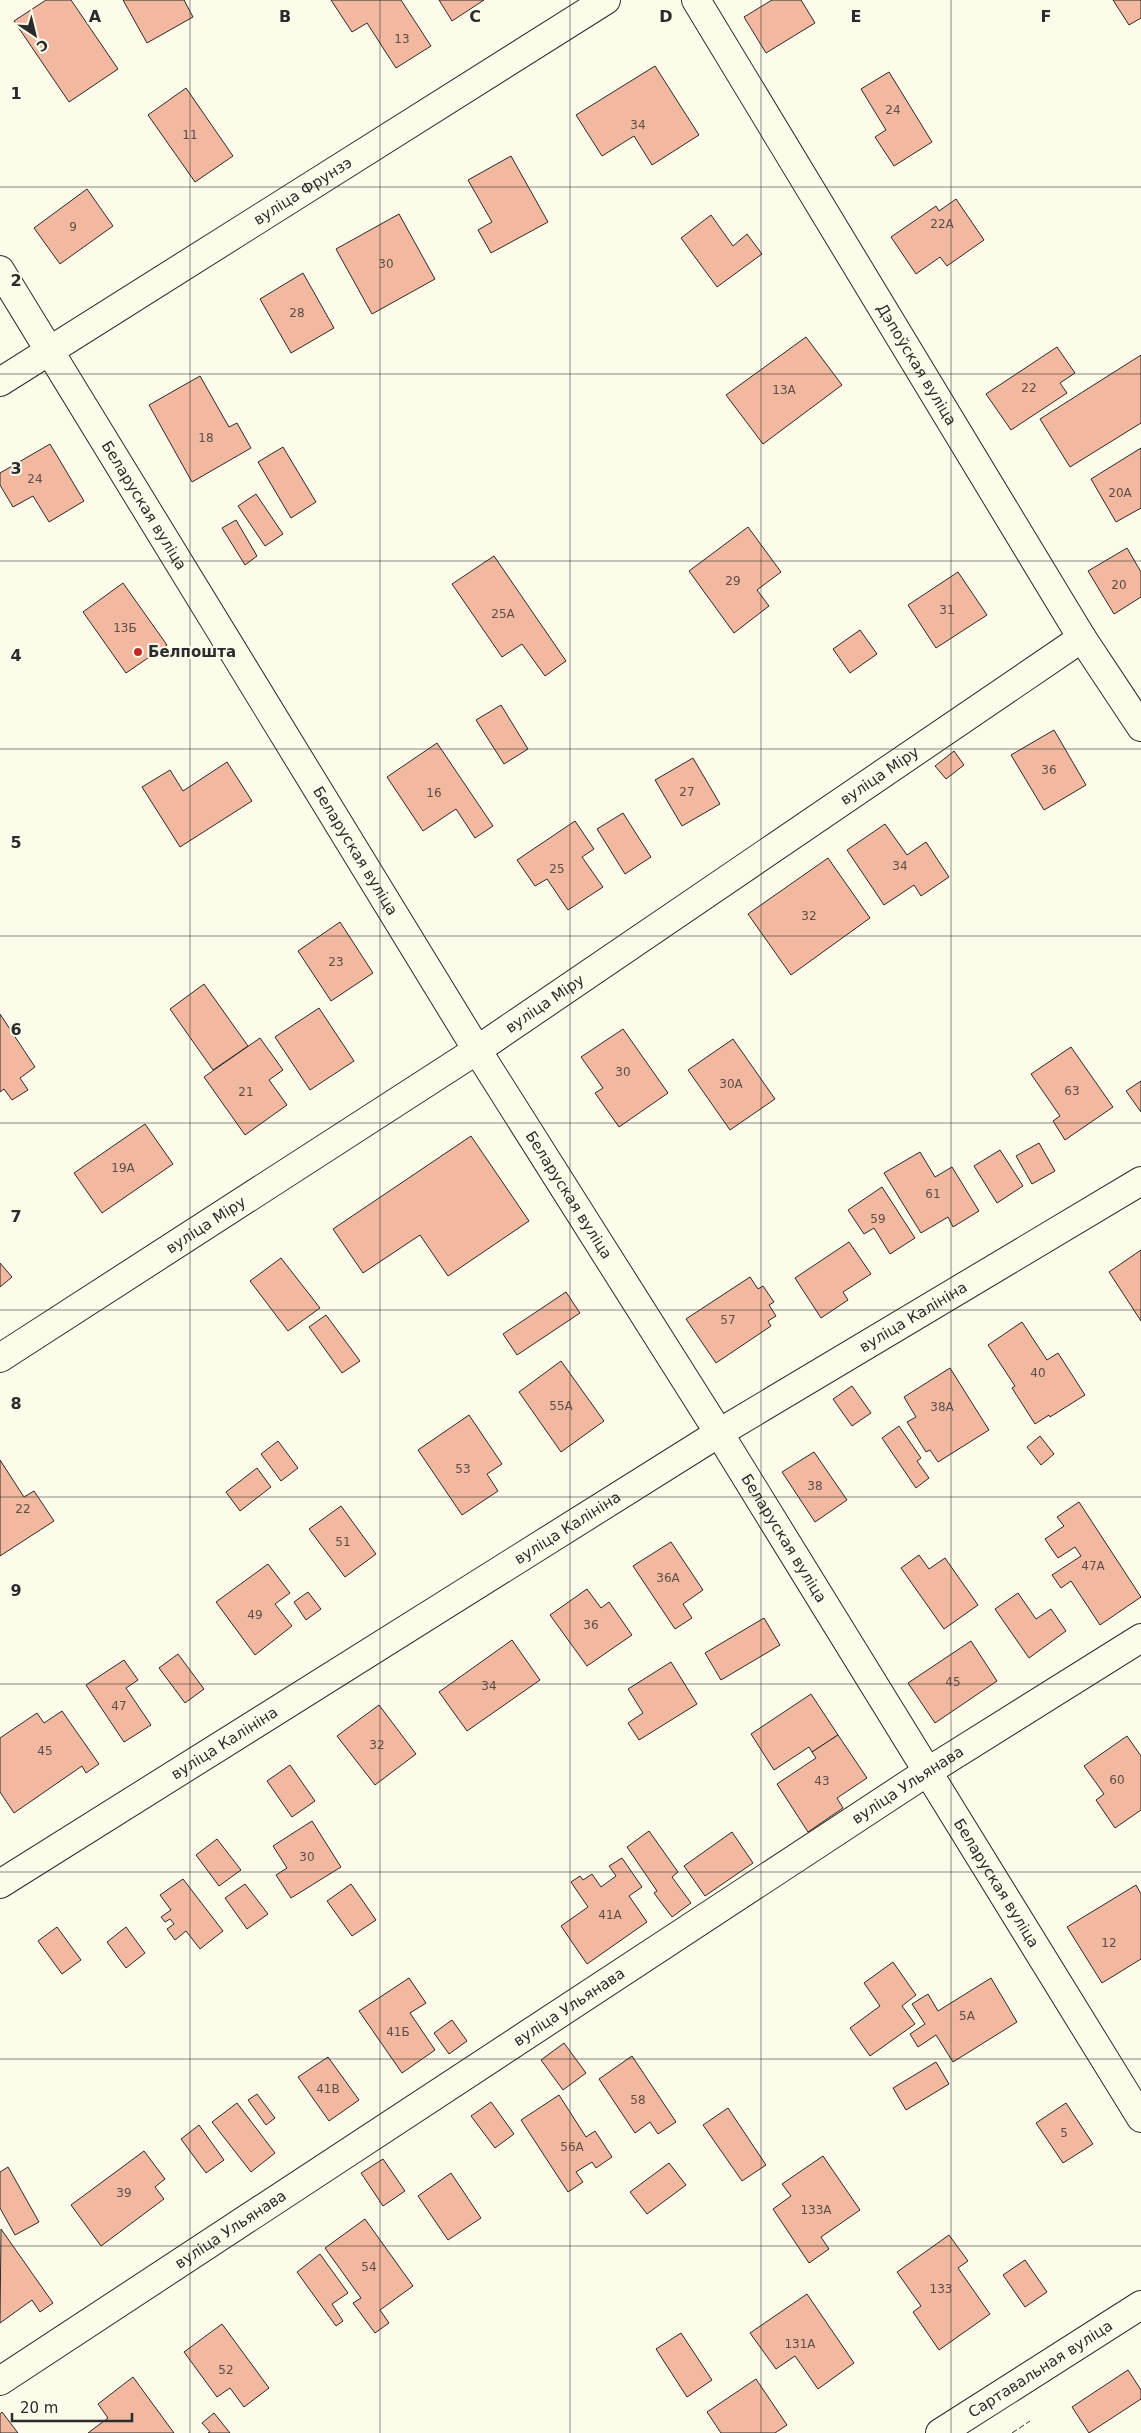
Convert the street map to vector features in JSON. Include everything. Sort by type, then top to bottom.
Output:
[{"type":"street","name":"вуліца Фрунзэ","points":[[0,382],[606,0]]},
{"type":"street","name":"Дэпоўская вуліца","points":[[696,0],[1082,638],[1141,727]]},
{"type":"street","name":"Беларуская вуліца","points":[[0,270],[477,1050],[719,1433],[1141,2118]]},
{"type":"street","name":"вуліца Міру","points":[[0,1358],[477,1050],[1082,638]]},
{"type":"street","name":"вуліца Калініна","points":[[0,1884],[719,1433],[1141,1181]]},
{"type":"street","name":"вуліца Ульянава","points":[[0,2380],[927,1772],[1141,1638]]},
{"type":"street","name":"Сартавальная вуліца","points":[[940,2433],[1141,2305]]},
{"type":"building","points":[[46,0],[71,0],[118,69],[69,102],[14,21]]},
{"type":"building","points":[[123,0],[184,0],[193,17],[147,43]]},
{"type":"building","points":[[331,0],[401,0],[431,46],[396,68],[367,23],[352,32]]},
{"type":"building","points":[[439,0],[484,0],[452,21]]},
{"type":"building","points":[[772,0],[801,0],[815,23],[766,53],[744,17]]},
{"type":"building","points":[[1113,0],[1141,0],[1141,18],[1129,25]]},
{"type":"building","points":[[655,66],[699,135],[652,165],[634,136],[602,156],[576,115]]},
{"type":"building","points":[[889,72],[932,142],[894,166],[875,137],[886,130],[861,89]]},
{"type":"building","points":[[186,88],[233,156],[195,182],[148,115]]},
{"type":"building","points":[[511,156],[548,222],[491,253],[478,230],[492,222],[468,180]]},
{"type":"building","points":[[87,189],[113,226],[60,264],[34,228]]},
{"type":"building","points":[[956,199],[984,240],[947,266],[940,257],[916,274],[891,237],[936,206],[939,211]]},
{"type":"building","points":[[399,214],[435,279],[372,314],[336,249]]},
{"type":"building","points":[[711,215],[733,246],[747,234],[762,254],[717,287],[681,238]]},
{"type":"building","points":[[303,273],[334,328],[291,353],[260,299]]},
{"type":"building","points":[[806,337],[842,385],[763,444],[726,395]]},
{"type":"building","points":[[1057,347],[1075,373],[1060,383],[1067,393],[1011,430],[986,394]]},
{"type":"building","points":[[1141,355],[1141,423],[1070,467],[1040,419]]},
{"type":"building","points":[[200,376],[229,427],[237,423],[251,448],[192,482],[149,405]]},
{"type":"building","points":[[50,444],[84,501],[49,522],[33,496],[13,507],[0,485],[0,473]]},
{"type":"building","points":[[283,447],[316,502],[291,518],[258,462]]},
{"type":"building","points":[[1141,448],[1141,508],[1116,522],[1091,479]]},
{"type":"building","points":[[256,494],[283,534],[265,546],[238,506]]},
{"type":"building","points":[[236,520],[257,556],[245,565],[222,528]]},
{"type":"building","points":[[748,527],[781,572],[757,590],[769,606],[734,633],[689,571]]},
{"type":"building","points":[[1127,548],[1141,572],[1141,597],[1114,614],[1088,571]]},
{"type":"building","points":[[494,556],[566,661],[545,676],[522,644],[502,657],[452,584]]},
{"type":"building","points":[[958,572],[987,615],[936,648],[908,605]]},
{"type":"building","points":[[123,583],[167,645],[126,673],[83,612]]},
{"type":"building","points":[[860,630],[877,654],[850,673],[833,649]]},
{"type":"building","points":[[501,705],[528,749],[504,764],[476,720]]},
{"type":"building","points":[[1054,730],[1086,785],[1044,810],[1011,755]]},
{"type":"building","points":[[437,743],[493,826],[475,838],[456,809],[423,831],[387,777]]},
{"type":"building","points":[[954,751],[964,765],[946,779],[935,766]]},
{"type":"building","points":[[693,758],[720,804],[682,826],[655,780]]},
{"type":"building","points":[[227,762],[252,801],[180,847],[142,787],[170,770],[183,791]]},
{"type":"building","points":[[623,813],[651,857],[625,874],[597,829]]},
{"type":"building","points":[[575,821],[594,849],[582,857],[603,887],[568,910],[547,879],[535,886],[517,860]]},
{"type":"building","points":[[885,824],[907,855],[926,842],[949,877],[921,896],[914,885],[884,905],[847,850]]},
{"type":"building","points":[[828,858],[870,918],[791,975],[748,914]]},
{"type":"building","points":[[340,922],[373,973],[331,1001],[298,951]]},
{"type":"building","points":[[204,984],[248,1046],[213,1070],[170,1009]]},
{"type":"building","points":[[319,1008],[354,1061],[310,1090],[275,1037]]},
{"type":"building","points":[[0,1014],[35,1067],[20,1078],[28,1090],[12,1100],[4,1089],[0,1092]]},
{"type":"building","points":[[623,1029],[668,1093],[619,1127],[595,1093],[603,1088],[581,1057]]},
{"type":"building","points":[[260,1038],[283,1070],[269,1080],[287,1105],[245,1135],[204,1077]]},
{"type":"building","points":[[733,1039],[775,1099],[730,1130],[688,1070]]},
{"type":"building","points":[[1071,1047],[1113,1107],[1065,1140],[1053,1121],[1060,1116],[1031,1074]]},
{"type":"building","points":[[1141,1081],[1141,1112],[1126,1091]]},
{"type":"building","points":[[145,1124],[173,1164],[102,1213],[74,1173]]},
{"type":"building","points":[[471,1136],[529,1221],[448,1276],[420,1235],[363,1273],[333,1229]]},
{"type":"building","points":[[1039,1143],[1055,1171],[1032,1184],[1016,1156]]},
{"type":"building","points":[[1000,1150],[1023,1186],[997,1203],[974,1166]]},
{"type":"building","points":[[920,1152],[935,1177],[952,1167],[979,1211],[953,1227],[948,1217],[921,1233],[884,1173]]},
{"type":"building","points":[[882,1187],[915,1238],[890,1254],[874,1228],[864,1234],[848,1210]]},
{"type":"building","points":[[849,1242],[871,1274],[843,1292],[848,1300],[821,1318],[795,1278]]},
{"type":"building","points":[[1141,1250],[1141,1321],[1109,1272]]},
{"type":"building","points":[[281,1258],[320,1308],[288,1331],[250,1281]]},
{"type":"building","points":[[0,1263],[12,1277],[0,1287]]},
{"type":"building","points":[[750,1277],[758,1289],[763,1286],[774,1302],[769,1305],[776,1316],[768,1321],[771,1326],[716,1363],[686,1319]]},
{"type":"building","points":[[566,1292],[580,1313],[517,1355],[503,1334]]},
{"type":"building","points":[[326,1315],[360,1361],[342,1373],[309,1327]]},
{"type":"building","points":[[1022,1322],[1047,1360],[1058,1353],[1085,1395],[1035,1424],[1012,1388],[1015,1386],[988,1345]]},
{"type":"building","points":[[561,1361],[604,1421],[561,1452],[519,1392]]},
{"type":"building","points":[[950,1368],[989,1430],[938,1462],[930,1450],[926,1452],[907,1422],[916,1417],[904,1397]]},
{"type":"building","points":[[852,1386],[871,1413],[852,1426],[833,1399]]},
{"type":"building","points":[[469,1415],[502,1464],[487,1474],[498,1491],[462,1515],[418,1450]]},
{"type":"building","points":[[899,1426],[921,1458],[917,1461],[929,1478],[916,1488],[882,1438]]},
{"type":"building","points":[[1040,1436],[1054,1454],[1041,1465],[1027,1447]]},
{"type":"building","points":[[278,1441],[298,1468],[281,1481],[261,1454]]},
{"type":"building","points":[[814,1452],[847,1500],[815,1522],[782,1472]]},
{"type":"building","points":[[0,1460],[24,1497],[34,1491],[54,1521],[0,1556]]},
{"type":"building","points":[[257,1468],[271,1487],[240,1511],[226,1492]]},
{"type":"building","points":[[1079,1502],[1141,1597],[1100,1625],[1071,1581],[1061,1588],[1052,1575],[1081,1556],[1075,1547],[1058,1558],[1045,1539],[1064,1526],[1057,1517]]},
{"type":"building","points":[[341,1506],[376,1554],[345,1577],[309,1529]]},
{"type":"building","points":[[671,1542],[703,1590],[683,1604],[692,1618],[675,1629],[633,1566]]},
{"type":"building","points":[[919,1555],[929,1569],[945,1558],[978,1605],[944,1629],[901,1568]]},
{"type":"building","points":[[268,1564],[290,1593],[275,1604],[292,1626],[255,1655],[216,1602]]},
{"type":"building","points":[[587,1589],[601,1608],[609,1602],[632,1635],[587,1666],[550,1615]]},
{"type":"building","points":[[308,1592],[321,1609],[306,1620],[294,1602]]},
{"type":"building","points":[[1018,1593],[1036,1619],[1051,1609],[1066,1631],[1029,1658],[995,1609]]},
{"type":"building","points":[[764,1618],[780,1645],[721,1680],[705,1653]]},
{"type":"building","points":[[512,1640],[540,1680],[467,1731],[439,1692]]},
{"type":"building","points":[[971,1641],[997,1681],[935,1723],[908,1683]]},
{"type":"building","points":[[178,1654],[204,1689],[185,1703],[159,1668]]},
{"type":"building","points":[[124,1660],[138,1680],[126,1688],[151,1725],[124,1742],[86,1685]]},
{"type":"building","points":[[671,1662],[697,1704],[639,1740],[628,1723],[643,1713],[628,1689]]},
{"type":"building","points":[[811,1694],[838,1735],[812,1752],[809,1747],[774,1770],[751,1734]]},
{"type":"building","points":[[379,1705],[416,1754],[375,1785],[337,1736]]},
{"type":"building","points":[[62,1711],[99,1764],[86,1773],[82,1766],[14,1813],[0,1792],[0,1738],[37,1713],[44,1723]]},
{"type":"building","points":[[838,1735],[867,1778],[837,1798],[843,1808],[808,1832],[777,1784],[816,1758],[812,1752]]},
{"type":"building","points":[[1127,1736],[1141,1756],[1141,1810],[1115,1828],[1096,1800],[1104,1794],[1084,1766]]},
{"type":"building","points":[[290,1765],[315,1801],[292,1817],[267,1781]]},
{"type":"building","points":[[312,1821],[341,1867],[291,1898],[276,1875],[287,1868],[273,1846]]},
{"type":"building","points":[[649,1831],[678,1872],[672,1877],[691,1903],[672,1917],[654,1893],[657,1891],[627,1847]]},
{"type":"building","points":[[732,1832],[753,1863],[705,1896],[684,1866]]},
{"type":"building","points":[[217,1839],[241,1870],[219,1886],[196,1855]]},
{"type":"building","points":[[622,1858],[642,1887],[629,1896],[647,1922],[587,1964],[561,1926],[588,1907],[571,1882],[580,1876],[583,1880],[592,1874],[601,1887],[616,1876],[609,1866]]},
{"type":"building","points":[[183,1879],[223,1931],[200,1949],[186,1931],[175,1940],[167,1929],[174,1924],[170,1919],[165,1922],[161,1917],[171,1910],[160,1895]]},
{"type":"building","points":[[245,1884],[268,1914],[247,1929],[225,1898]]},
{"type":"building","points":[[351,1884],[376,1920],[352,1936],[327,1901]]},
{"type":"building","points":[[1136,1885],[1141,1894],[1141,1959],[1102,1983],[1067,1927]]},
{"type":"building","points":[[57,1927],[81,1960],[62,1974],[38,1941]]},
{"type":"building","points":[[126,1927],[145,1953],[126,1968],[107,1942]]},
{"type":"building","points":[[893,1962],[916,1995],[902,2006],[915,2024],[870,2056],[850,2028],[880,2006],[864,1983]]},
{"type":"building","points":[[409,1978],[426,2003],[410,2013],[435,2050],[402,2073],[359,2011]]},
{"type":"building","points":[[991,1978],[1017,2022],[953,2062],[936,2035],[918,2047],[910,2034],[925,2024],[912,2004],[928,1994],[938,2011]]},
{"type":"building","points":[[452,2020],[467,2041],[449,2054],[434,2033]]},
{"type":"building","points":[[564,2043],[586,2073],[563,2090],[541,2060]]},
{"type":"building","points":[[632,2056],[676,2122],[658,2134],[650,2122],[635,2133],[599,2079]]},
{"type":"building","points":[[328,2057],[359,2100],[329,2121],[298,2077]]},
{"type":"building","points":[[936,2062],[949,2084],[906,2110],[893,2088]]},
{"type":"building","points":[[257,2094],[275,2118],[266,2125],[248,2100]]},
{"type":"building","points":[[559,2095],[586,2137],[595,2131],[612,2157],[596,2168],[592,2162],[576,2172],[583,2182],[568,2192],[521,2120]]},
{"type":"building","points":[[491,2102],[514,2134],[495,2148],[471,2116]]},
{"type":"building","points":[[237,2103],[275,2153],[251,2172],[212,2122]]},
{"type":"building","points":[[1066,2103],[1093,2144],[1063,2163],[1036,2123]]},
{"type":"building","points":[[728,2108],[766,2165],[742,2181],[703,2125]]},
{"type":"building","points":[[199,2125],[224,2160],[206,2173],[181,2139]]},
{"type":"building","points":[[144,2151],[165,2179],[155,2187],[164,2199],[101,2246],[71,2205]]},
{"type":"building","points":[[823,2156],[860,2210],[821,2237],[829,2249],[809,2263],[773,2209],[791,2196],[782,2184]]},
{"type":"building","points":[[383,2159],[405,2191],[383,2206],[361,2173]]},
{"type":"building","points":[[669,2163],[686,2185],[647,2214],[630,2192]]},
{"type":"building","points":[[8,2167],[39,2222],[15,2235],[0,2208],[0,2172]]},
{"type":"building","points":[[451,2173],[481,2218],[448,2240],[418,2196]]},
{"type":"building","points":[[365,2219],[413,2286],[380,2310],[389,2323],[375,2333],[353,2303],[361,2298],[325,2248]]},
{"type":"building","points":[[1,2229],[53,2303],[40,2312],[32,2300],[0,2323]]},
{"type":"building","points":[[949,2235],[968,2261],[958,2268],[990,2314],[939,2350],[913,2312],[921,2306],[897,2272]]},
{"type":"building","points":[[320,2254],[348,2293],[332,2304],[343,2321],[336,2326],[297,2272]]},
{"type":"building","points":[[1025,2260],[1047,2292],[1025,2307],[1003,2275]]},
{"type":"building","points":[[807,2294],[854,2363],[818,2389],[795,2356],[776,2369],[750,2333]]},
{"type":"building","points":[[222,2324],[269,2388],[244,2407],[230,2388],[217,2397],[184,2352]]},
{"type":"building","points":[[681,2333],[712,2380],[687,2397],[656,2349]]},
{"type":"building","points":[[1128,2370],[1141,2390],[1141,2399],[1089,2433],[1072,2407]]},
{"type":"building","points":[[133,2377],[174,2433],[88,2433],[108,2418],[98,2404]]},
{"type":"building","points":[[756,2379],[787,2425],[775,2433],[721,2433],[707,2412]]},
{"type":"building","points":[[2,2412],[18,2433],[0,2433],[0,2414]]},
{"type":"building","points":[[214,2413],[230,2433],[208,2433],[210,2432],[202,2423]]},
{"type":"fence","points":[[1012,2433],[1030,2421]]},
{"type":"place","name":"Белпошта","points":[[138,652]]}]
